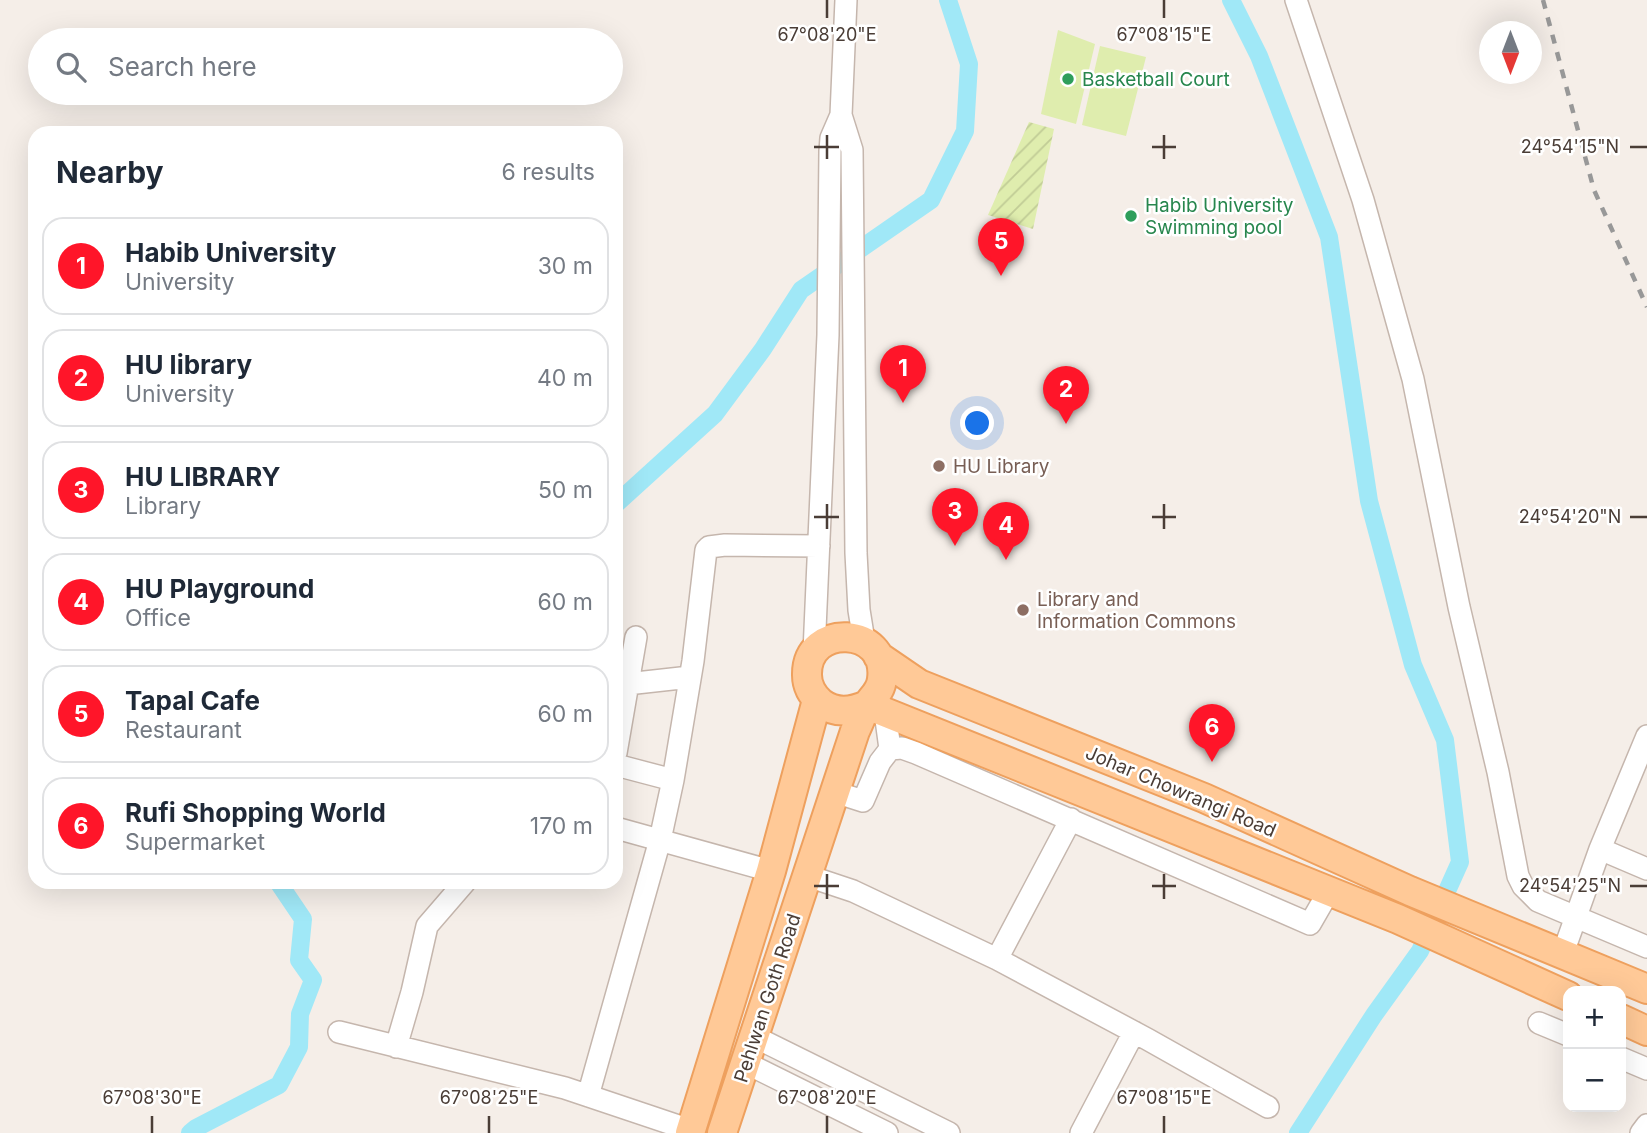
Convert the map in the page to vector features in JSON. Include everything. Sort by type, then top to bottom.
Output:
[{"type":"main road","points":[[851,636],[871,648],[883,668],[876,708],[841,712],[828,708],[817,700],[810,690],[807,677],[808,664],[814,652],[824,642],[836,637],[851,636]]},
{"type":"main road","name":"Johar Chowrangi Road","points":[[871,648],[919,684],[1204,798],[1410,891],[1647,989]]},
{"type":"main road","name":"Pehlwan Goth Road","points":[[690,1132],[771,871],[817,700]]},
{"type":"main road","name":"Johar Chowrangi Road","points":[[876,708],[1398,919],[1563,994]]},
{"type":"main road","name":"Pehlwan Goth Road","points":[[722,1133],[835,792],[876,708]]},
{"type":"main road","points":[[1626,1021],[1647,1031]]},
{"type":"street","points":[[814,652],[828,335],[831,138],[841,116],[846,0]]},
{"type":"street","points":[[1296,0],[1363,200],[1413,379],[1459,607],[1498,772],[1518,876],[1523,886],[1538,901],[1647,947]]},
{"type":"street","points":[[841,116],[851,140],[859,610],[871,648]]},
{"type":"street","points":[[588,1096],[660,840],[673,780],[690,677],[706,551],[709,547],[725,545],[819,547]]},
{"type":"street","points":[[623,694],[636,637]]},
{"type":"street","points":[[627,684],[690,677]]},
{"type":"street","points":[[876,708],[890,749]]},
{"type":"street","points":[[1563,953],[1600,849],[1647,736]]},
{"type":"street","points":[[835,792],[863,801],[880,762],[890,749],[902,748],[1310,924],[1329,891]]},
{"type":"street","points":[[623,767],[673,780]]},
{"type":"street","points":[[997,959],[1071,819]]},
{"type":"street","points":[[623,830],[771,871]]},
{"type":"street","points":[[1600,849],[1647,869]]},
{"type":"street","points":[[808,876],[853,891],[997,959],[1268,1107]]},
{"type":"street","points":[[396,1047],[427,926],[459,889]]},
{"type":"street","points":[[1539,1023],[1563,1033]]},
{"type":"street","points":[[339,1032],[565,1088],[690,1132]]},
{"type":"street","points":[[1081,1133],[1134,1032]]},
{"type":"street","points":[[751,1050],[887,1133]]},
{"type":"street","points":[[751,1050],[948,1133]]},
{"type":"street","points":[[1626,1060],[1647,1069]]},
{"type":"street","points":[[1641,1133],[1647,1125]]},
{"type":"green space","name":"Basketball Court","points":[[1058,30],[1095,44],[1076,124],[1041,114]]},
{"type":"green space","points":[[1100,46],[1146,57],[1126,136],[1082,125]]},
{"type":"green space","points":[[1029,122],[1054,129],[1033,229],[988,215]]},
{"type":"waterway","points":[[623,498],[715,414],[763,349],[801,290],[931,200],[965,131],[969,64],[948,0]]},
{"type":"waterway","points":[[1231,0],[1259,56],[1329,237],[1369,501],[1413,665],[1445,740],[1460,862],[1420,951],[1374,1015],[1298,1133]]},
{"type":"waterway","points":[[190,1133],[279,1085],[299,1047],[300,1014],[313,980],[299,960],[303,919],[283,889]]},
{"type":"railway","points":[[1543,0],[1594,190],[1647,307]]},
{"type":"place","name":"Basketball Court","points":[[1068,79]]},
{"type":"place","name":"Habib University Swimming pool","points":[[1131,216]]},
{"type":"place","name":"Tapal Cafe","points":[[1001,276]]},
{"type":"place","name":"Habib University","points":[[903,403]]},
{"type":"place","name":"HU library","points":[[1066,424]]},
{"type":"place","name":"HU Library","points":[[939,466]]},
{"type":"place","name":"HU LIBRARY","points":[[955,546]]},
{"type":"place","name":"HU Playground","points":[[1006,560]]},
{"type":"place","name":"Library and Information Commons","points":[[1023,610]]},
{"type":"place","name":"Rufi Shopping World","points":[[1212,762]]}]
